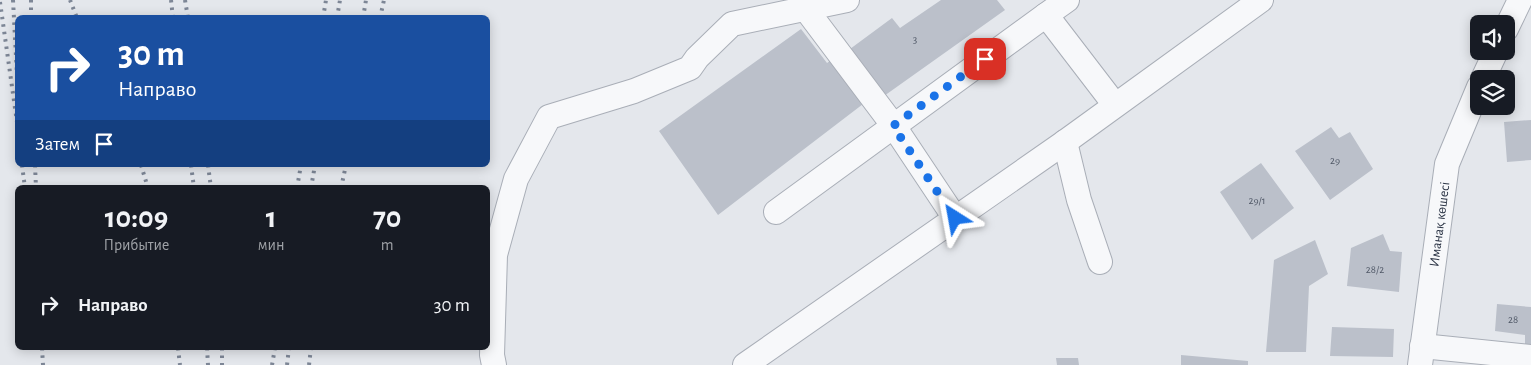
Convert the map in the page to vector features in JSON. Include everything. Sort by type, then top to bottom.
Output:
[{"type":"street","points":[[494,365],[492,355],[496,255],[516,178],[549,118],[634,90],[690,68],[697,58],[732,24],[847,0]]},
{"type":"street","points":[[776,212],[1067,0]]},
{"type":"street","points":[[745,365],[1065,142],[1262,0]]},
{"type":"street","points":[[1513,15],[1520,0]]},
{"type":"street","points":[[805,8],[893,126],[955,218]]},
{"type":"street","points":[[1046,15],[1115,105]]},
{"type":"street","name":"Иманақ көшесі","points":[[1421,356],[1447,164],[1470,109]]},
{"type":"street","points":[[1065,142],[1079,200],[1100,262]]},
{"type":"street","points":[[1421,356],[1531,357]]},
{"type":"building","points":[[941,0],[997,0],[1005,10],[884,96],[850,49],[892,18],[900,28]]},
{"type":"building","points":[[801,29],[827,63],[834,58],[867,101],[718,215],[659,131]]},
{"type":"building","points":[[1531,120],[1531,160],[1507,162],[1504,122]]},
{"type":"building","points":[[1331,127],[1339,138],[1350,132],[1373,169],[1330,200],[1295,151]]},
{"type":"building","points":[[1261,163],[1294,208],[1252,240],[1220,192]]},
{"type":"building","points":[[1383,234],[1390,251],[1402,252],[1399,292],[1347,286],[1351,248]]},
{"type":"building","points":[[1315,240],[1328,274],[1309,286],[1306,352],[1266,352],[1274,260]]},
{"type":"building","points":[[1497,304],[1531,307],[1531,349],[1525,348],[1525,335],[1495,331]]},
{"type":"building","points":[[1332,327],[1394,329],[1393,357],[1330,356]]},
{"type":"building","points":[[1181,355],[1248,361],[1248,365],[1181,365]]},
{"type":"building","points":[[1056,358],[1078,358],[1079,365],[1057,365]]},
{"type":"railway","points":[[13,0],[15,38]]},
{"type":"railway","points":[[31,0],[31,15]]},
{"type":"railway","points":[[70,0],[76,15]]},
{"type":"railway","points":[[171,0],[173,15]]},
{"type":"railway","points":[[185,0],[188,15]]},
{"type":"railway","points":[[324,15],[326,0]]},
{"type":"railway","points":[[338,15],[340,0]]},
{"type":"railway","points":[[364,15],[366,0]]},
{"type":"railway","points":[[381,15],[384,0]]},
{"type":"railway","points":[[0,2],[15,108]]},
{"type":"railway","points":[[22,167],[25,185]]},
{"type":"railway","points":[[35,167],[36,185]]},
{"type":"railway","points":[[142,167],[147,185]]},
{"type":"railway","points":[[191,167],[194,185]]},
{"type":"railway","points":[[208,167],[211,185]]},
{"type":"railway","points":[[298,185],[301,167]]},
{"type":"railway","points":[[312,185],[315,167]]},
{"type":"railway","points":[[342,185],[346,167]]},
{"type":"railway","points":[[42,350],[43,365]]},
{"type":"railway","points":[[178,350],[180,365]]},
{"type":"railway","points":[[207,350],[208,365]]},
{"type":"railway","points":[[222,350],[222,365]]},
{"type":"railway","points":[[272,365],[275,350]]},
{"type":"railway","points":[[287,365],[289,350]]},
{"type":"railway","points":[[309,365],[311,350]]},
{"type":"route","points":[[955,218],[893,126],[985,59]]}]
